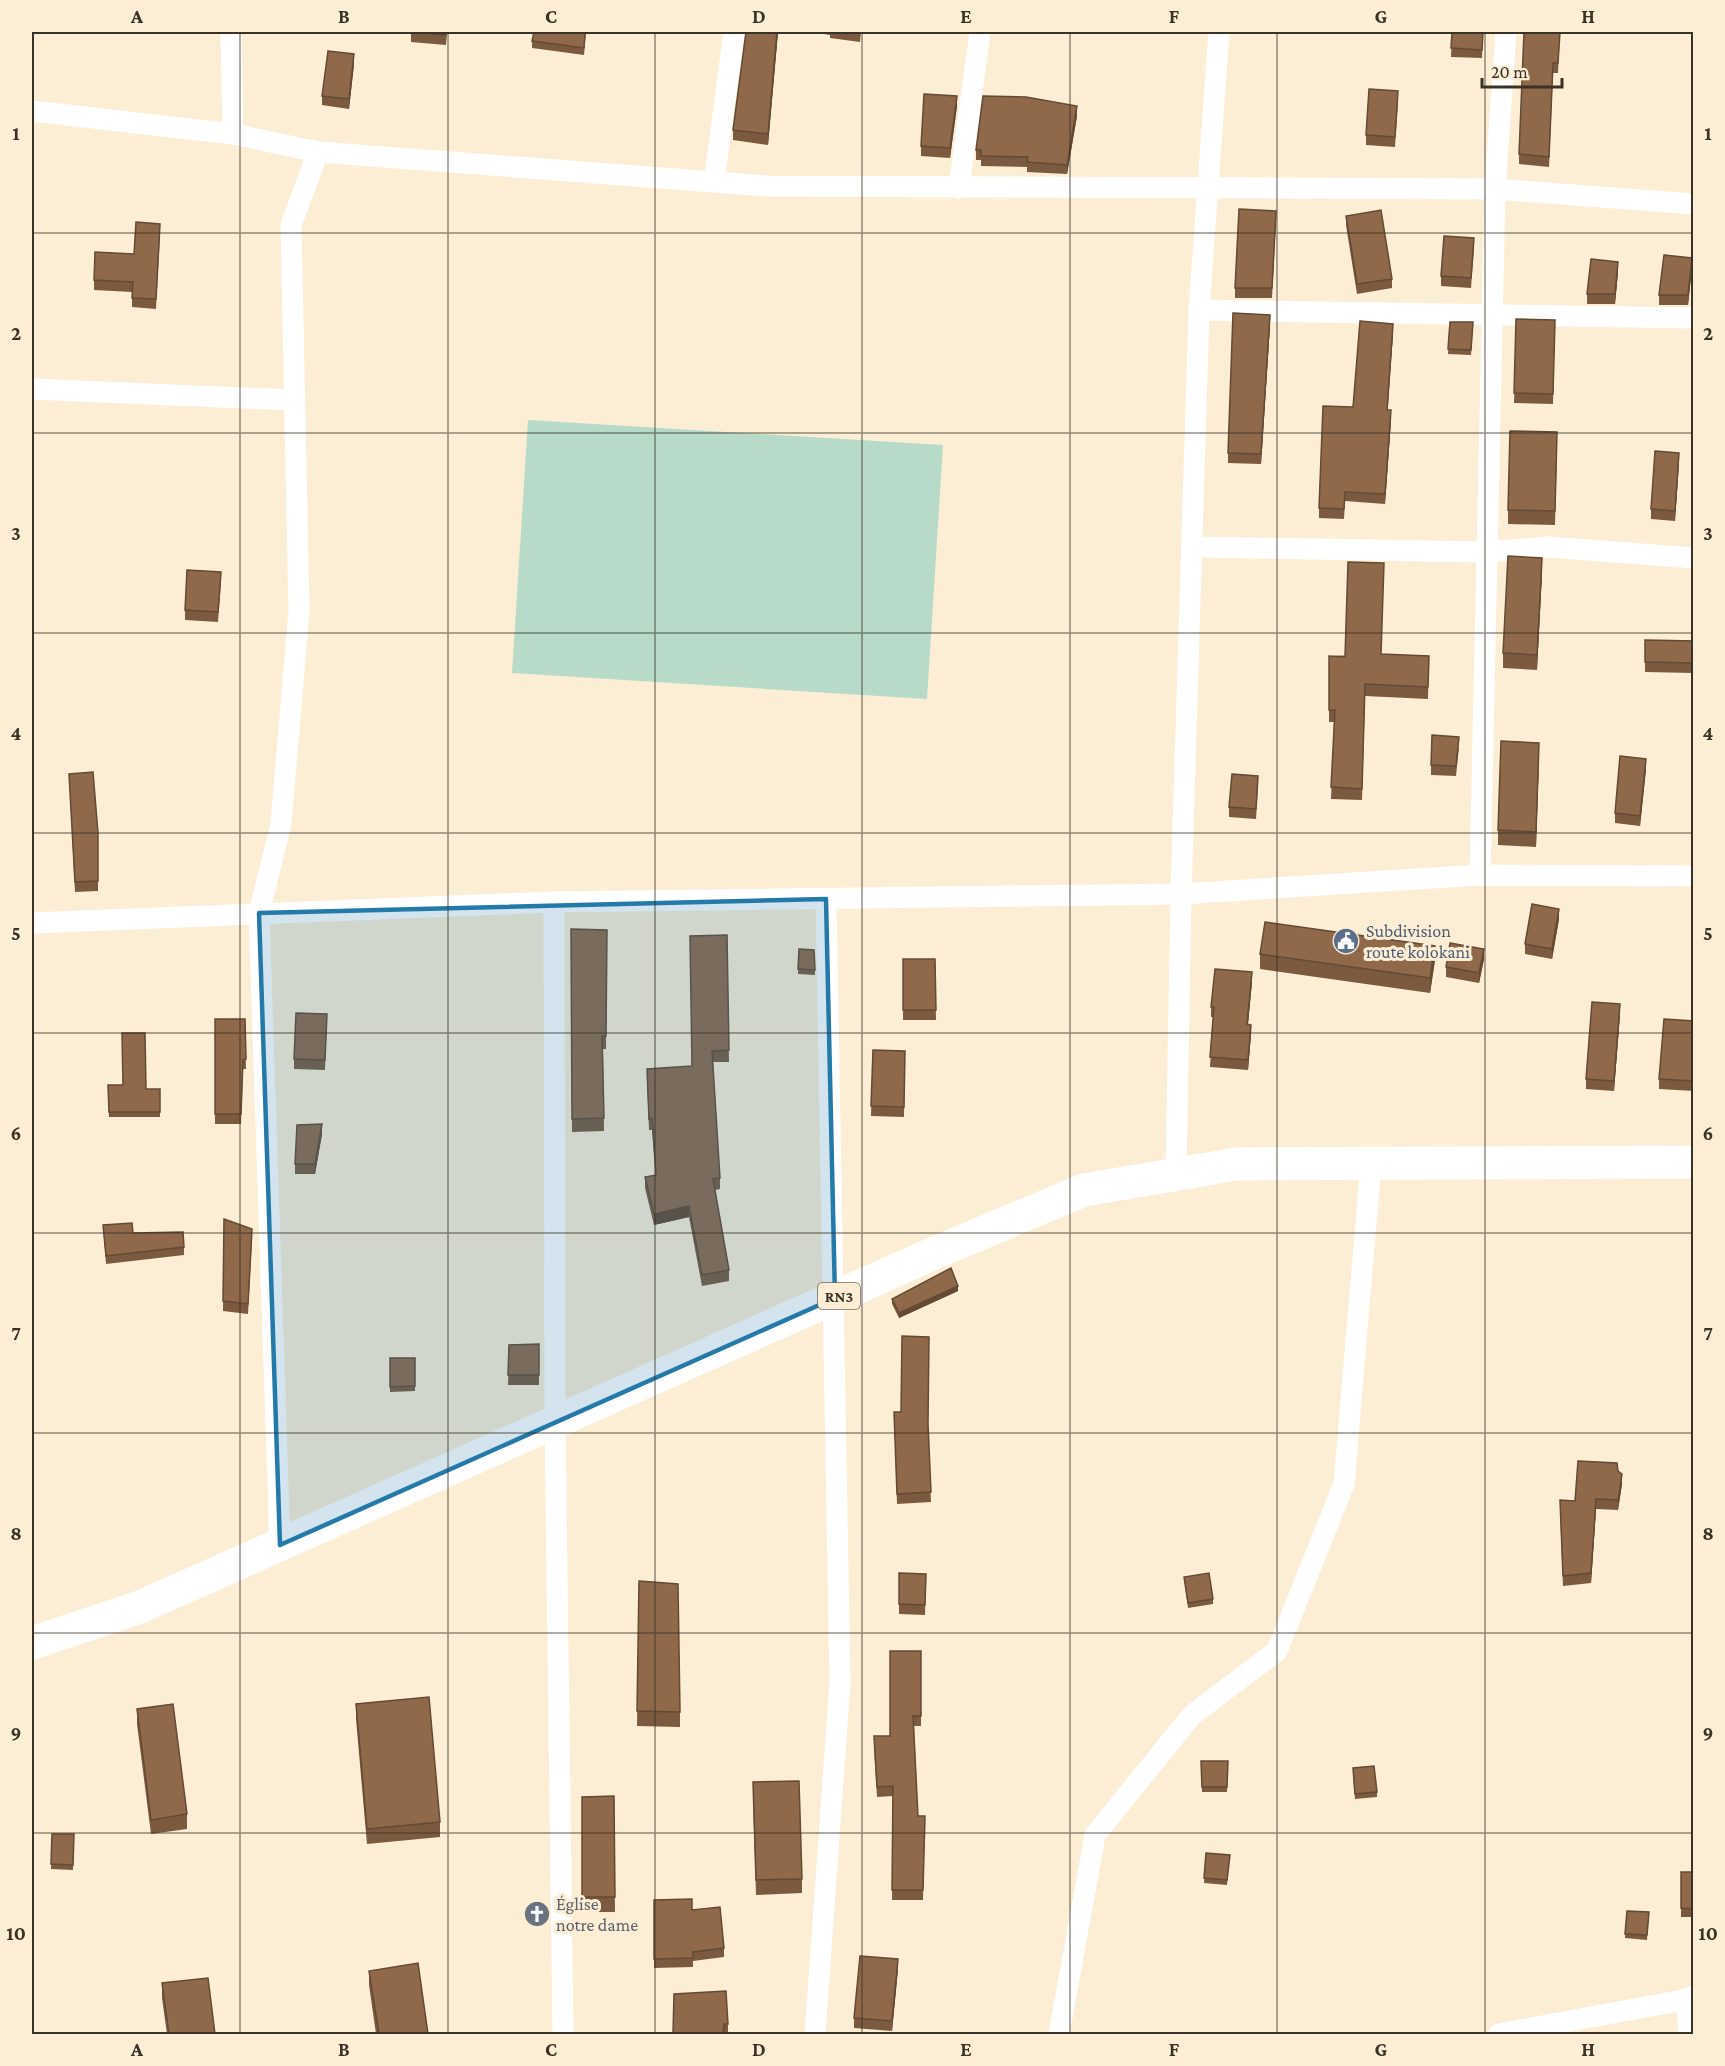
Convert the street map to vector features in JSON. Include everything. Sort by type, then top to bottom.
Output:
[{"type":"highway","name":"RN3","points":[[32,1643],[140,1607],[835,1298],[1084,1190],[1237,1164],[1694,1162]]},
{"type":"street","points":[[231,32],[233,134]]},
{"type":"street","points":[[714,182],[734,32]]},
{"type":"street","points":[[959,188],[980,32]]},
{"type":"street","points":[[1176,1174],[1181,894],[1194,547],[1199,310],[1219,32]]},
{"type":"street","points":[[1480,875],[1495,189],[1506,32]]},
{"type":"street","points":[[32,111],[233,134],[318,152],[767,186],[1495,189],[1694,204]]},
{"type":"street","points":[[280,1545],[260,913],[281,824],[299,611],[291,225],[318,152]]},
{"type":"street","points":[[1199,310],[1694,318]]},
{"type":"street","points":[[32,389],[294,400]]},
{"type":"street","points":[[1194,547],[1486,552],[1549,547],[1694,558]]},
{"type":"street","points":[[32,923],[554,902],[1181,894],[1480,875],[1694,876]]},
{"type":"street","points":[[815,2034],[840,1683],[835,1298],[826,899]]},
{"type":"street","points":[[554,902],[555,1422],[563,2034]]},
{"type":"street","points":[[1059,2034],[1095,1835],[1192,1714],[1277,1651],[1344,1484],[1371,1164]]},
{"type":"street","points":[[1499,2034],[1691,1998],[1689,2034]]},
{"type":"highlighted area","points":[[826,899],[835,1298],[280,1545],[259,913]]},
{"type":"green space","points":[[528,420],[943,445],[927,699],[512,673]]},
{"type":"building","points":[[411,32],[446,32],[446,35]]},
{"type":"building","points":[[534,32],[585,32],[584,48],[532,41]]},
{"type":"building","points":[[746,32],[777,32],[768,134],[733,130]]},
{"type":"building","points":[[1452,32],[1483,32],[1482,50],[1451,48]]},
{"type":"building","points":[[1524,32],[1560,32],[1558,63],[1553,63],[1549,157],[1519,154]]},
{"type":"building","points":[[328,51],[354,54],[349,99],[322,96]]},
{"type":"building","points":[[1369,89],[1398,91],[1395,137],[1366,135]]},
{"type":"building","points":[[924,94],[957,96],[950,148],[921,146]]},
{"type":"building","points":[[983,96],[1026,97],[1077,106],[1067,165],[1027,162],[1028,157],[981,156],[981,150],[976,150]]},
{"type":"building","points":[[1239,209],[1276,211],[1272,288],[1235,288]]},
{"type":"building","points":[[1381,210],[1392,279],[1357,284],[1346,216]]},
{"type":"building","points":[[136,222],[160,224],[156,299],[132,298],[133,282],[94,280],[95,252],[134,254]]},
{"type":"building","points":[[1444,236],[1474,238],[1471,278],[1441,276]]},
{"type":"building","points":[[1664,255],[1692,258],[1688,295],[1659,295]]},
{"type":"building","points":[[1591,259],[1618,262],[1615,294],[1587,294]]},
{"type":"building","points":[[1233,313],[1270,315],[1261,454],[1228,453]]},
{"type":"building","points":[[1516,319],[1555,320],[1553,394],[1514,393]]},
{"type":"building","points":[[1360,321],[1393,324],[1387,410],[1391,410],[1385,494],[1345,492],[1344,509],[1319,508],[1323,406],[1353,407]]},
{"type":"building","points":[[1450,322],[1473,322],[1471,350],[1448,349]]},
{"type":"building","points":[[1510,431],[1557,432],[1555,511],[1508,510]]},
{"type":"building","points":[[1655,451],[1679,453],[1675,511],[1651,509]]},
{"type":"building","points":[[1508,556],[1542,558],[1537,655],[1503,653]]},
{"type":"building","points":[[1348,562],[1384,563],[1381,654],[1429,656],[1428,687],[1365,684],[1362,789],[1331,787],[1335,710],[1329,710],[1329,656],[1345,657]]},
{"type":"building","points":[[187,570],[221,572],[218,612],[185,610]]},
{"type":"building","points":[[1645,640],[1694,641],[1694,663],[1645,662]]},
{"type":"building","points":[[1432,735],[1459,737],[1456,766],[1431,765]]},
{"type":"building","points":[[1501,741],[1539,743],[1536,832],[1498,830]]},
{"type":"building","points":[[1620,756],[1646,759],[1640,816],[1615,813]]},
{"type":"building","points":[[93,772],[98,833],[98,881],[75,882],[69,774]]},
{"type":"building","points":[[1232,774],[1258,776],[1256,809],[1229,807]]},
{"type":"building","points":[[1532,904],[1559,909],[1552,949],[1525,944]]},
{"type":"building","points":[[1265,922],[1435,946],[1430,978],[1260,954]]},
{"type":"building","points":[[571,929],[607,930],[606,1036],[602,1036],[604,1118],[572,1119]]},
{"type":"building","points":[[727,935],[729,1050],[712,1051],[720,1178],[713,1179],[729,1270],[702,1275],[689,1206],[654,1214],[645,1177],[656,1175],[652,1118],[649,1119],[647,1069],[692,1066],[690,936]]},
{"type":"building","points":[[1450,943],[1484,949],[1479,973],[1446,967]]},
{"type":"building","points":[[799,949],[814,950],[815,970],[798,969]]},
{"type":"building","points":[[903,959],[935,959],[936,1010],[903,1010]]},
{"type":"building","points":[[1215,969],[1252,972],[1247,1024],[1251,1025],[1248,1060],[1210,1057],[1214,1007],[1211,1007]]},
{"type":"building","points":[[1592,1002],[1620,1004],[1614,1081],[1586,1079]]},
{"type":"building","points":[[296,1013],[327,1014],[325,1060],[294,1059]]},
{"type":"building","points":[[215,1019],[245,1019],[246,1059],[243,1060],[241,1114],[215,1114]]},
{"type":"building","points":[[1664,1019],[1694,1021],[1694,1081],[1659,1079]]},
{"type":"building","points":[[122,1033],[145,1033],[146,1089],[160,1089],[160,1112],[109,1112],[108,1085],[123,1085]]},
{"type":"building","points":[[873,1050],[905,1051],[904,1107],[871,1106]]},
{"type":"building","points":[[322,1124],[315,1164],[295,1164],[297,1125]]},
{"type":"building","points":[[224,1219],[252,1229],[248,1304],[223,1301]]},
{"type":"building","points":[[132,1223],[133,1233],[183,1232],[184,1247],[106,1256],[103,1225]]},
{"type":"building","points":[[951,1268],[958,1286],[899,1313],[892,1299]]},
{"type":"building","points":[[902,1336],[929,1337],[928,1424],[931,1492],[897,1494],[894,1412],[901,1412]]},
{"type":"building","points":[[539,1344],[539,1375],[508,1375],[509,1345]]},
{"type":"building","points":[[390,1358],[415,1358],[415,1386],[390,1387]]},
{"type":"building","points":[[1578,1461],[1617,1463],[1618,1471],[1622,1474],[1618,1500],[1596,1499],[1591,1573],[1563,1576],[1560,1500],[1575,1501]]},
{"type":"building","points":[[899,1573],[926,1574],[925,1605],[899,1604]]},
{"type":"building","points":[[1209,1573],[1213,1599],[1188,1603],[1184,1577]]},
{"type":"building","points":[[639,1581],[678,1584],[680,1712],[637,1711]]},
{"type":"building","points":[[890,1651],[921,1651],[921,1716],[913,1716],[918,1816],[925,1816],[923,1890],[892,1890],[893,1786],[877,1787],[874,1736],[890,1736]]},
{"type":"building","points":[[429,1697],[440,1822],[367,1829],[356,1704]]},
{"type":"building","points":[[173,1704],[187,1814],[151,1820],[137,1709]]},
{"type":"building","points":[[1201,1761],[1228,1761],[1227,1787],[1202,1787]]},
{"type":"building","points":[[1374,1766],[1377,1792],[1355,1794],[1353,1768]]},
{"type":"building","points":[[799,1781],[802,1879],[756,1880],[753,1782]]},
{"type":"building","points":[[614,1796],[615,1897],[582,1897],[582,1797]]},
{"type":"building","points":[[52,1834],[74,1834],[73,1865],[51,1864]]},
{"type":"building","points":[[1206,1853],[1230,1855],[1227,1880],[1204,1878]]},
{"type":"building","points":[[1681,1872],[1694,1872],[1694,1909],[1681,1908]]},
{"type":"building","points":[[692,1899],[692,1910],[720,1907],[724,1948],[693,1952],[693,1958],[654,1959],[654,1900]]},
{"type":"building","points":[[1627,1911],[1649,1912],[1647,1935],[1625,1934]]},
{"type":"building","points":[[860,1956],[898,1959],[892,2021],[854,2018]]},
{"type":"building","points":[[418,1963],[428,2034],[379,2034],[369,1971]]},
{"type":"building","points":[[208,1978],[215,2034],[169,2034],[162,1983]]},
{"type":"building","points":[[726,1991],[728,2024],[724,2024],[723,2034],[673,2034],[674,1994]]},
{"type":"place","name":"Subdivision route kolokani","points":[[1346,941]]},
{"type":"place","name":"Église notre dame","points":[[537,1914]]}]
